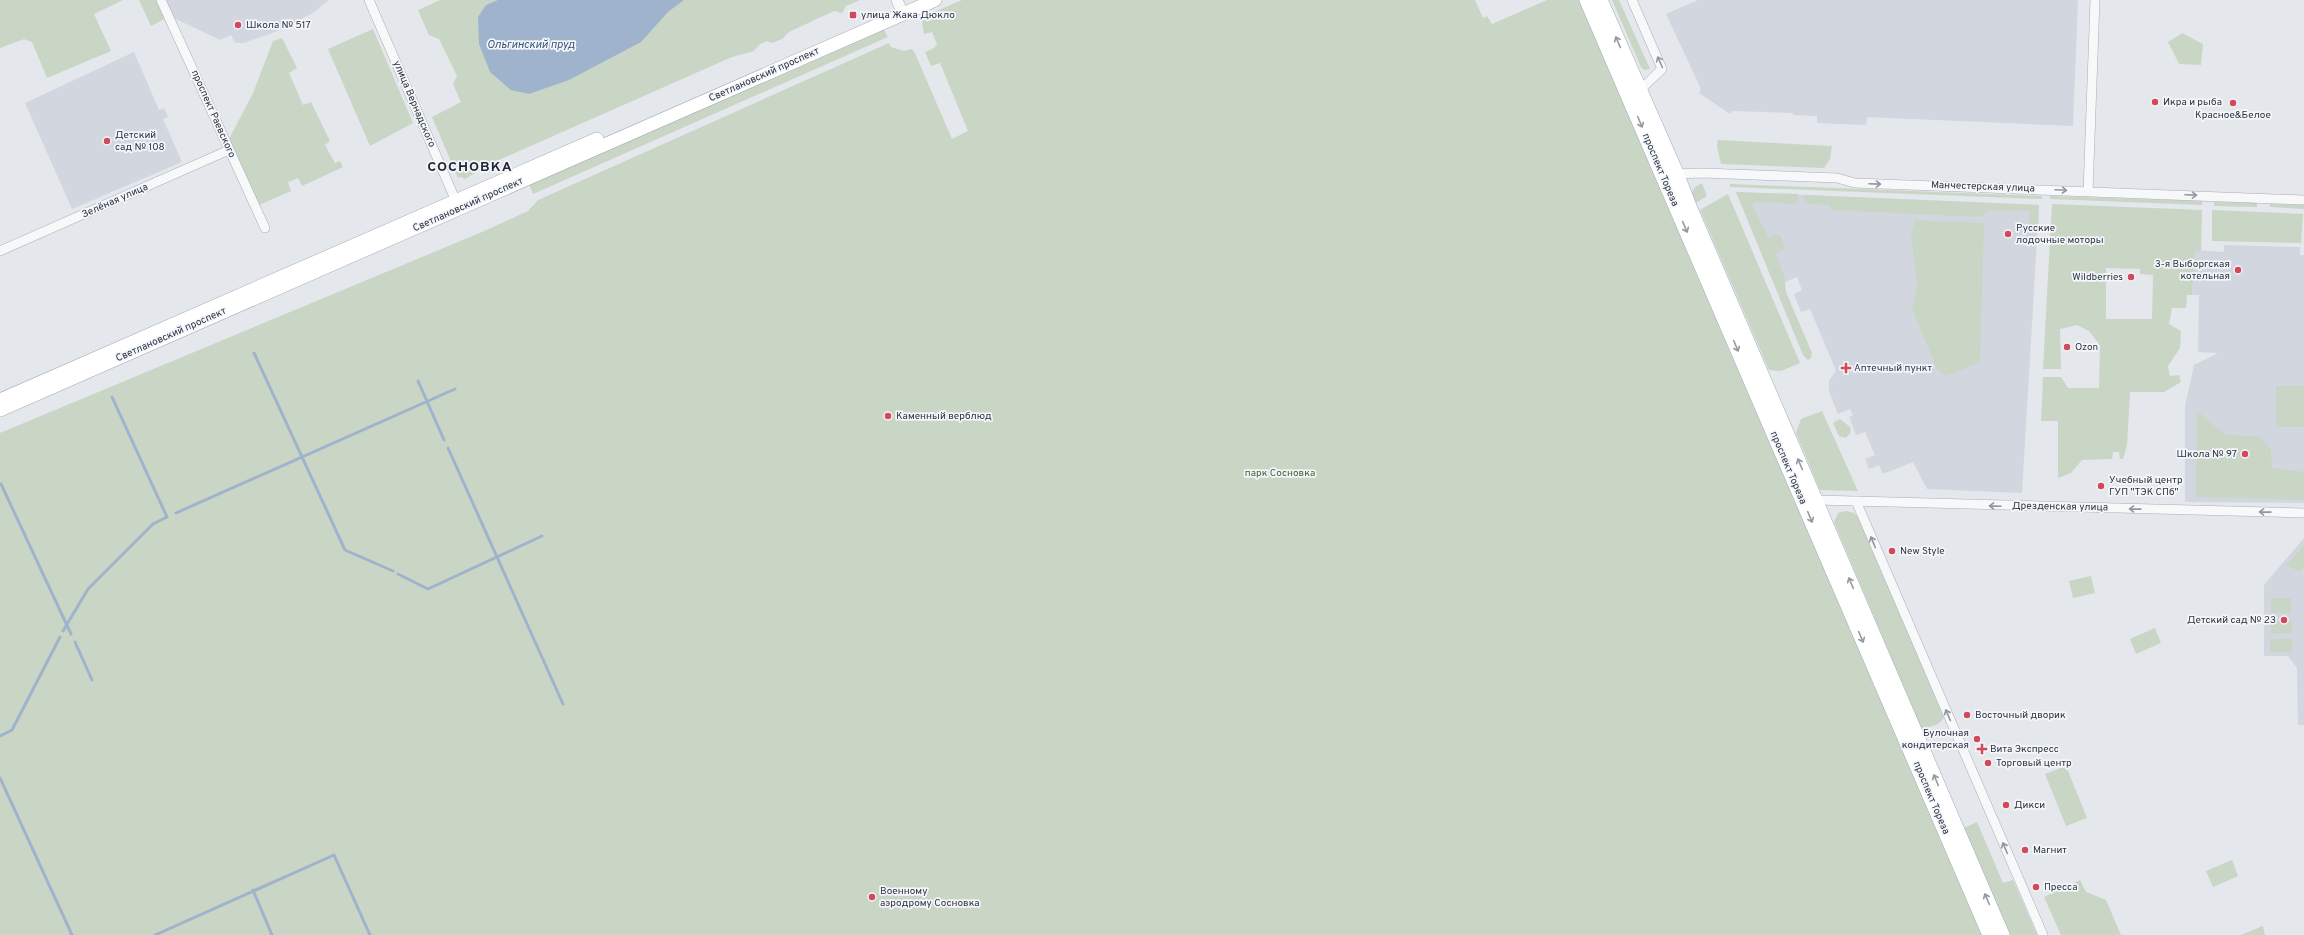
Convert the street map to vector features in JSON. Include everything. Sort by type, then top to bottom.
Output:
[{"type":"main road","name":"Светлановский проспект","points":[[0,410],[914,0]]},
{"type":"main road","name":"Светлановский проспект","points":[[900,7],[935,0]]},
{"type":"main road","name":"проспект Тореза","points":[[1587,0],[1670,175],[1990,935]]},
{"type":"main road","name":"проспект Тореза","points":[[1600,0],[1639,90],[1670,175],[1690,209],[2002,935]]},
{"type":"main road","name":"Светлановский проспект","points":[[0,400],[458,204]]},
{"type":"street","name":"проспект Раевского","points":[[161,0],[265,228]]},
{"type":"street","name":"улица Вернадского","points":[[369,0],[458,204]]},
{"type":"street","points":[[1632,0],[1662,69],[1639,90]]},
{"type":"street","points":[[2088,192],[2096,0]]},
{"type":"street","name":"Зелёная улица","points":[[0,251],[229,150]]},
{"type":"street","name":"Манчестерская улица","points":[[1670,175],[1837,178],[1855,183],[2304,200]]},
{"type":"street","name":"Дрезденская улица","points":[[1816,500],[2304,513]]},
{"type":"street","points":[[1856,501],[2043,935]]},
{"type":"shaded area","name":"Школа № 517","points":[[166,0],[329,0],[313,13],[275,32],[244,43],[235,43],[231,35],[220,40],[174,18]]},
{"type":"shaded area","points":[[1698,0],[2078,0],[2073,126],[1867,117],[1866,125],[1817,123],[1817,116],[1793,115],[1793,113],[1732,111],[1730,114],[1699,93],[1701,89],[1666,14]]},
{"type":"shaded area","name":"Детский сад № 108","points":[[134,52],[159,110],[164,108],[168,117],[163,119],[182,162],[72,209],[25,103]]},
{"type":"shaded area","points":[[1736,192],[2039,205],[2022,493],[1927,489],[1913,462],[1883,474],[1879,465],[1869,469],[1865,459],[1875,455],[1865,432],[1856,435],[1849,417],[1853,415],[1850,409],[1838,414],[1829,392],[1829,381],[1836,371],[1810,309],[1801,312],[1794,294],[1802,290],[1797,277],[1776,286]]},
{"type":"shaded area","name":"Школа № 97","points":[[2224,245],[2300,247],[2300,255],[2304,255],[2304,503],[2185,502],[2185,406],[2194,365],[2218,353],[2198,352],[2199,295],[2192,295],[2195,250],[2224,252]]},
{"type":"shaded area","name":"Детский сад № 23","points":[[2304,538],[2304,725],[2298,725],[2297,668],[2288,656],[2264,656],[2264,585]]},
{"type":"green space","points":[[0,0],[123,0],[94,14],[111,51],[47,78],[32,42],[24,39],[0,48]]},
{"type":"green space","points":[[139,0],[158,0],[166,18],[151,26]]},
{"type":"green space","points":[[440,0],[860,0],[846,6],[842,13],[834,11],[789,32],[782,39],[772,43],[767,41],[759,45],[754,51],[732,57],[492,163],[465,179],[461,177],[458,178],[432,117],[461,102],[453,84],[457,76],[439,39],[429,35],[418,10]]},
{"type":"green space","name":"парк Сосновка","points":[[962,0],[1475,0],[1483,18],[1487,16],[1492,24],[1547,0],[1581,0],[1983,935],[0,935],[0,433],[482,232],[528,211],[538,200],[889,43],[891,47],[904,51],[911,49],[914,51],[952,139],[968,131],[940,63],[931,66],[925,52],[934,48],[937,44],[932,32],[924,34],[922,23],[925,16]]},
{"type":"green space","points":[[1612,0],[1619,0],[1650,69],[1644,70],[1641,67]]},
{"type":"green space","points":[[882,26],[888,37],[533,194],[528,182]]},
{"type":"green space","points":[[373,29],[413,123],[370,146],[328,49]]},
{"type":"green space","points":[[2182,33],[2203,44],[2201,65],[2179,64],[2168,42]]},
{"type":"green space","points":[[282,38],[297,68],[289,73],[303,105],[311,102],[330,141],[325,145],[335,163],[340,161],[343,167],[302,186],[298,178],[288,182],[291,191],[259,205],[228,141],[253,93],[273,41]]},
{"type":"green space","points":[[1718,140],[1832,146],[1830,159],[1824,168],[1721,164],[1717,146]]},
{"type":"green space","points":[[1702,183],[1707,196],[1694,204],[1691,194],[1695,187]]},
{"type":"green space","points":[[1730,184],[2042,196],[2042,199],[1730,187]]},
{"type":"green space","points":[[1736,192],[1798,194],[1798,201],[1794,204],[1755,202],[1752,205],[1769,238],[1777,234],[1781,236],[1785,249],[1776,253],[1784,276],[1786,292],[1812,353],[1811,358],[1808,360],[1803,355]]},
{"type":"green space","points":[[1728,194],[1800,363],[1781,371],[1769,370],[1700,210]]},
{"type":"green space","points":[[1803,195],[2039,205],[2038,232],[2033,231],[2028,225],[2030,211],[1989,210],[1980,217],[1831,210],[1830,205],[1808,204],[1804,201]]},
{"type":"green space","points":[[2050,196],[2202,201],[2202,205],[2050,199]]},
{"type":"green space","points":[[2214,202],[2257,203],[2257,207],[2214,206]]},
{"type":"green space","points":[[2052,204],[2202,210],[2201,251],[2195,251],[2192,295],[2187,295],[2186,308],[2172,308],[2169,324],[2181,331],[2180,348],[2168,366],[2170,376],[2179,375],[2181,382],[2164,392],[2130,392],[2127,445],[2123,459],[2120,459],[2119,452],[2113,452],[2112,459],[2082,460],[2071,473],[2058,478],[2058,421],[2041,421],[2043,377],[2061,377],[2068,388],[2099,388],[2100,345],[2089,331],[2077,325],[2060,329],[2061,369],[2043,369]],"holes":[[[2106,268],[2140,269],[2140,274],[2153,275],[2152,319],[2106,319]]]},
{"type":"green space","points":[[2270,204],[2304,205],[2304,209],[2270,207]]},
{"type":"green space","points":[[2212,210],[2303,214],[2301,243],[2212,241]]},
{"type":"green space","points":[[1915,220],[1984,223],[1980,362],[1946,376],[1937,369],[1912,309],[1917,286],[1911,235]]},
{"type":"green space","points":[[2276,386],[2304,386],[2304,427],[2276,427]]},
{"type":"green space","points":[[1822,411],[1858,491],[1820,490],[1796,433],[1801,419]]},
{"type":"green space","points":[[2197,411],[2226,435],[2259,436],[2271,450],[2272,468],[2304,472],[2304,500],[2196,497]]},
{"type":"green space","points":[[1840,419],[1850,427],[1851,432],[1846,438],[1839,436],[1833,423]]},
{"type":"green space","points":[[1846,511],[1854,513],[1860,520],[1944,718],[1938,724],[1922,730],[1834,522],[1838,513]]},
{"type":"green space","points":[[2304,545],[2304,567],[2300,571],[2286,566]]},
{"type":"green space","points":[[2091,576],[2095,593],[2073,598],[2069,581]]},
{"type":"green space","points":[[2271,598],[2291,598],[2291,613],[2271,613]]},
{"type":"green space","points":[[2271,621],[2292,621],[2292,633],[2271,634]]},
{"type":"green space","points":[[2155,628],[2161,643],[2136,654],[2130,639]]},
{"type":"green space","points":[[2270,639],[2292,639],[2292,652],[2270,652]]},
{"type":"green space","points":[[2066,766],[2087,818],[2066,826],[2045,774]]},
{"type":"green space","points":[[1977,822],[2003,883],[2013,880],[2037,935],[2010,935],[1964,828]]},
{"type":"green space","points":[[2232,860],[2238,876],[2213,887],[2206,871]]},
{"type":"green space","points":[[2080,880],[2086,892],[2106,900],[2121,935],[2061,935],[2044,897]]},
{"type":"green space","points":[[2263,926],[2265,935],[2241,935]]},
{"type":"water","name":"Ольгинский пруд","points":[[498,0],[684,0],[668,12],[641,42],[569,80],[529,94],[511,90],[490,72],[479,44],[478,17],[486,5]]},
{"type":"waterway","points":[[254,353],[345,550],[393,571]]},
{"type":"waterway","points":[[418,381],[444,440]]},
{"type":"waterway","points":[[176,513],[455,389]]},
{"type":"waterway","points":[[63,631],[88,589],[153,524],[167,517],[112,397]]},
{"type":"waterway","points":[[448,448],[563,704]]},
{"type":"waterway","points":[[1,484],[71,634]]},
{"type":"waterway","points":[[398,574],[428,589],[542,536]]},
{"type":"waterway","points":[[0,736],[12,730],[60,637]]},
{"type":"waterway","points":[[75,642],[92,680]]},
{"type":"waterway","points":[[0,778],[72,935]]},
{"type":"waterway","points":[[155,935],[334,855],[370,935]]},
{"type":"waterway","points":[[253,890],[272,935]]},
{"type":"place","name":"улица Жака Дюкло","points":[[853,15]]},
{"type":"place","name":"Школа № 517","points":[[238,25]]},
{"type":"place","name":"Икра и рыба","points":[[2155,102]]},
{"type":"place","name":"Красное&Белое","points":[[2233,103]]},
{"type":"place","name":"Детский сад № 108","points":[[107,141]]},
{"type":"place","name":"Русские лодочные моторы","points":[[2008,234]]},
{"type":"place","name":"3-я Выборгская котельная","points":[[2238,270]]},
{"type":"place","name":"Wildberries","points":[[2131,277]]},
{"type":"place","name":"Ozon","points":[[2067,347]]},
{"type":"place","name":"Аптечный пункт","points":[[1846,368]]},
{"type":"place","name":"Каменный верблюд","points":[[888,416]]},
{"type":"place","name":"Школа № 97","points":[[2245,454]]},
{"type":"place","name":"Учебный центр ГУП \"ТЭК СПб\"","points":[[2101,486]]},
{"type":"place","name":"New Style","points":[[1892,551]]},
{"type":"place","name":"Детский сад № 23","points":[[2284,620]]},
{"type":"place","name":"Восточный дворик","points":[[1967,715]]},
{"type":"place","name":"Булочная кондитерская","points":[[1977,739]]},
{"type":"place","name":"Вита Экспресс","points":[[1982,749]]},
{"type":"place","name":"Торговый центр","points":[[1988,763]]},
{"type":"place","name":"Дикси","points":[[2006,805]]},
{"type":"place","name":"Магнит","points":[[2025,850]]},
{"type":"place","name":"Пресса","points":[[2036,887]]},
{"type":"place","name":"Военному аэродрому Сосновка","points":[[872,897]]},
{"type":"district","name":"СОСНОВКА","points":[[470,167]]}]
